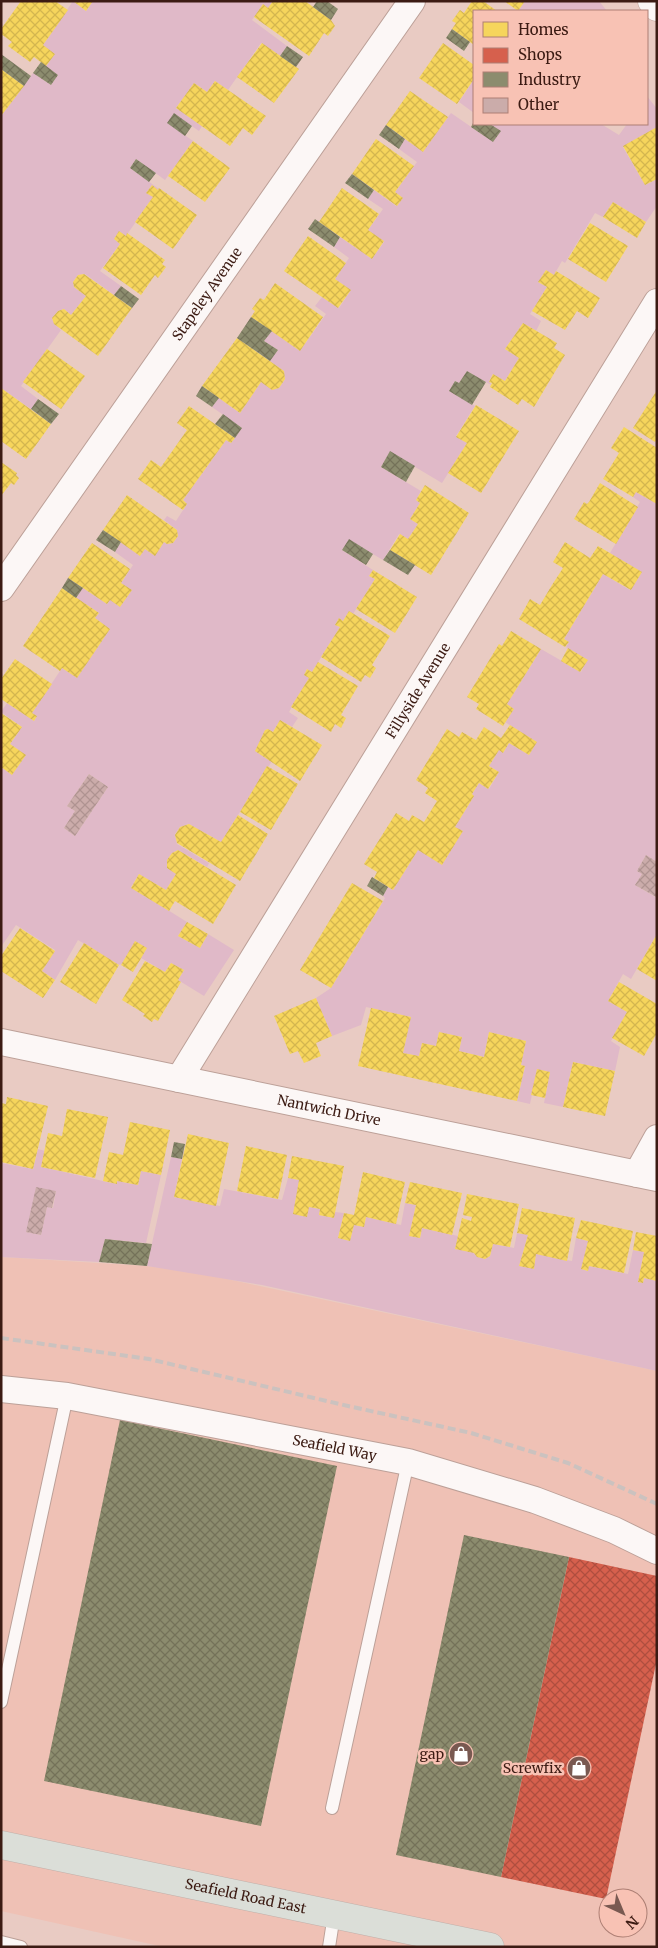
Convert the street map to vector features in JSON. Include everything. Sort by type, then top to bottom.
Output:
[{"type":"main road","name":"Seafield Road East","points":[[1,1844],[490,1947]]},
{"type":"street","name":"Stapeley Avenue","points":[[1,588],[412,1]]},
{"type":"street","points":[[652,1],[657,7]]},
{"type":"street","name":"Fillyside Avenue","points":[[179,1079],[657,302]]},
{"type":"street","name":"Nantwich Drive","points":[[1,1042],[647,1176]]},
{"type":"street","points":[[647,1176],[657,1138]]},
{"type":"street","name":"Seafield Way","points":[[1,1388],[67,1396],[408,1462],[535,1500],[614,1530],[657,1551]]},
{"type":"lane","points":[[1,1702],[67,1396]]},
{"type":"lane","points":[[332,1808],[408,1462]]},
{"type":"lane","points":[[329,1947],[334,1915]]},
{"type":"lane","points":[[1,1942],[21,1947]]},
{"type":"shaded area","points":[[73,1],[86,11],[93,1],[273,1],[268,8],[263,5],[252,20],[287,46],[280,56],[261,43],[228,90],[215,81],[207,92],[194,83],[176,108],[202,126],[199,131],[174,114],[168,123],[193,141],[165,180],[136,159],[130,168],[159,189],[147,193],[153,197],[126,236],[119,231],[120,244],[100,271],[121,286],[114,295],[85,274],[78,275],[73,282],[74,287],[86,296],[71,315],[64,309],[58,311],[52,318],[54,324],[61,330],[21,386],[38,399],[31,409],[1,388],[1,116],[33,73],[51,85],[58,75],[46,66],[55,54],[43,45]]},
{"type":"shaded area","points":[[525,1],[599,1],[606,10],[519,10]]},
{"type":"shaded area","points":[[473,81],[473,112],[459,102]]},
{"type":"shaded area","points":[[648,97],[657,109],[657,127],[623,147],[645,185],[657,179],[657,206],[646,222],[613,202],[603,217],[595,213],[565,263],[562,261],[554,275],[546,270],[538,282],[547,287],[530,314],[541,321],[536,331],[523,323],[505,349],[519,358],[505,381],[493,374],[489,381],[491,385],[467,371],[459,383],[455,381],[449,391],[475,406],[456,436],[467,443],[442,483],[390,452],[381,467],[421,491],[416,500],[420,503],[410,519],[418,524],[408,539],[399,534],[383,560],[349,540],[342,550],[373,570],[369,576],[375,579],[353,614],[349,611],[343,621],[339,618],[335,625],[340,627],[312,672],[307,669],[304,675],[309,678],[289,712],[298,718],[292,727],[280,720],[273,732],[268,729],[265,730],[272,761],[221,842],[189,824],[180,827],[175,834],[177,844],[209,863],[207,867],[178,850],[172,853],[168,859],[167,868],[176,874],[166,890],[139,874],[131,887],[187,922],[178,936],[200,948],[208,934],[234,950],[204,996],[178,980],[184,970],[171,963],[165,972],[141,958],[119,965],[78,940],[55,980],[42,971],[55,950],[16,925],[1,947],[1,767],[12,774],[26,755],[10,744],[22,727],[1,712],[7,703],[34,721],[37,716],[32,713],[62,668],[77,677],[110,629],[95,618],[99,613],[76,598],[83,588],[107,604],[110,600],[131,590],[121,583],[133,565],[115,552],[121,542],[145,549],[155,555],[164,542],[167,544],[173,543],[178,536],[177,530],[164,520],[167,516],[176,521],[187,504],[183,500],[226,440],[231,443],[242,428],[212,407],[219,398],[240,413],[261,382],[272,389],[279,388],[285,379],[284,371],[270,361],[278,350],[264,341],[272,331],[300,351],[326,314],[315,306],[322,297],[339,308],[351,290],[335,279],[349,258],[334,247],[340,237],[372,259],[384,242],[368,230],[383,209],[368,199],[374,190],[396,206],[402,198],[395,192],[417,162],[399,149],[405,139],[423,151],[451,113],[493,142],[500,131],[491,125],[603,125],[619,135],[626,125],[648,125]],"holes":[[[89,774],[108,787],[75,836],[64,828],[75,811],[67,806]]]},
{"type":"shaded area","points":[[636,492],[657,504],[657,862],[646,855],[637,871],[642,874],[635,885],[657,898],[657,934],[631,979],[623,974],[608,1001],[627,1012],[611,1041],[620,1047],[615,1071],[573,1062],[563,1107],[544,1103],[550,1072],[537,1070],[530,1104],[517,1101],[525,1067],[521,1065],[526,1041],[489,1032],[484,1057],[459,1051],[462,1037],[439,1032],[436,1046],[422,1043],[419,1056],[403,1053],[411,1017],[366,1007],[361,1025],[332,1036],[316,998],[331,988],[385,898],[383,896],[388,887],[393,890],[418,850],[455,827],[474,796],[472,794],[479,783],[489,789],[499,772],[489,766],[499,750],[503,753],[509,743],[529,755],[536,742],[505,722],[507,704],[541,649],[581,672],[587,660],[566,647],[569,642],[564,639],[603,574],[630,590],[641,572],[610,553],[640,502],[633,497]]},
{"type":"shaded area","points":[[38,1149],[45,1151],[42,1167],[116,1184],[117,1181],[138,1185],[141,1171],[161,1175],[146,1243],[105,1239],[99,1262],[1,1257],[1,1163],[33,1169]],"holes":[[[56,1191],[53,1208],[47,1207],[41,1235],[26,1232]]]},
{"type":"shaded area","points":[[171,1157],[182,1159],[174,1197],[220,1206],[224,1189],[282,1200],[288,1178],[299,1180],[309,1207],[320,1209],[319,1215],[333,1218],[335,1212],[344,1213],[338,1238],[350,1241],[354,1225],[364,1227],[366,1217],[401,1225],[405,1203],[416,1205],[409,1236],[420,1238],[422,1228],[458,1236],[477,1257],[485,1259],[490,1256],[493,1244],[514,1248],[517,1233],[528,1235],[519,1266],[534,1268],[536,1254],[572,1261],[576,1238],[588,1241],[582,1269],[587,1271],[589,1266],[628,1274],[633,1250],[644,1252],[638,1281],[643,1283],[644,1278],[657,1281],[657,1371],[262,1285],[147,1266]]},
{"type":"shaded area","points":[[1,1257],[147,1266],[204,1274],[657,1371],[657,1947],[164,1947],[1,1911]]},
{"type":"building: Homes","points":[[21,1],[55,1],[68,10],[43,45],[55,54],[46,66],[34,57],[30,62],[8,46],[12,42],[1,34],[1,29]]},
{"type":"building: Homes","points":[[73,1],[93,1],[86,11]]},
{"type":"building: Homes","points":[[273,1],[305,1],[331,20],[335,26],[328,36],[324,33],[309,56],[254,17],[263,4],[268,8]]},
{"type":"building: Homes","points":[[472,1],[483,1],[496,10],[473,10],[473,44],[452,29],[456,23],[452,21],[460,10],[464,13]]},
{"type":"building: Homes","points":[[504,1],[525,1],[519,10]]},
{"type":"building: Homes","points":[[262,43],[299,69],[274,103],[237,77]]},
{"type":"building: Homes","points":[[443,43],[473,64],[473,80],[457,104],[419,78]]},
{"type":"building: Homes","points":[[1,69],[24,86],[1,116]]},
{"type":"building: Homes","points":[[215,81],[266,116],[252,135],[243,128],[230,146],[176,108],[194,83],[207,92]]},
{"type":"building: Homes","points":[[410,91],[448,117],[423,152],[386,125]]},
{"type":"building: Homes","points":[[657,127],[657,179],[645,185],[623,146]]},
{"type":"building: Homes","points":[[376,139],[414,166],[395,192],[403,198],[397,206],[352,174]]},
{"type":"building: Homes","points":[[193,141],[230,168],[205,202],[168,176]]},
{"type":"building: Homes","points":[[152,185],[197,215],[173,249],[135,222],[153,197],[146,193]]},
{"type":"building: Homes","points":[[342,188],[379,214],[368,230],[384,241],[372,259],[319,222]]},
{"type":"building: Homes","points":[[613,202],[646,222],[637,238],[603,217]]},
{"type":"building: Homes","points":[[590,223],[628,246],[606,282],[568,259]]},
{"type":"building: Homes","points":[[119,231],[126,236],[127,233],[165,260],[162,264],[166,267],[158,278],[155,275],[141,295],[103,268],[120,244],[114,239]]},
{"type":"building: Homes","points":[[308,236],[346,263],[335,279],[351,290],[338,308],[284,271]]},
{"type":"building: Homes","points":[[546,270],[554,275],[556,271],[600,298],[588,318],[577,311],[565,330],[532,311],[547,287],[538,282]]},
{"type":"building: Homes","points":[[84,274],[132,308],[98,356],[54,324],[52,318],[58,311],[64,309],[71,315],[86,296],[74,287],[73,282],[78,275]]},
{"type":"building: Homes","points":[[275,283],[323,317],[300,351],[251,317],[255,311],[252,309],[260,298],[264,300]]},
{"type":"building: Homes","points":[[523,323],[557,343],[554,348],[565,355],[534,407],[522,399],[518,405],[490,387],[492,383],[489,382],[493,374],[505,381],[519,358],[505,349]]},
{"type":"building: Homes","points":[[237,338],[284,371],[285,379],[279,388],[272,390],[261,382],[240,413],[202,386]]},
{"type":"building: Homes","points":[[47,349],[85,376],[61,409],[23,382]]},
{"type":"building: Homes","points":[[1,388],[51,424],[26,459],[1,441]]},
{"type":"building: Homes","points":[[657,390],[657,439],[655,442],[633,428]]},
{"type":"building: Homes","points":[[476,405],[519,431],[481,493],[448,473],[467,443],[456,437]]},
{"type":"building: Homes","points":[[189,406],[235,438],[231,443],[226,440],[183,500],[187,504],[183,510],[138,479],[151,460],[161,467],[187,430],[177,423]]},
{"type":"building: Homes","points":[[624,427],[657,448],[657,504],[636,492],[633,497],[603,479],[619,453],[611,448]]},
{"type":"building: Homes","points":[[1,462],[17,473],[16,475],[19,478],[14,485],[11,483],[1,496]]},
{"type":"building: Homes","points":[[600,483],[638,507],[616,544],[574,519],[584,502],[587,504],[589,502]]},
{"type":"building: Homes","points":[[425,485],[469,513],[431,575],[390,550],[400,534],[408,539],[418,524],[410,519],[420,503],[416,500]]},
{"type":"building: Homes","points":[[127,495],[177,530],[178,536],[173,543],[167,544],[164,542],[155,556],[145,549],[140,556],[103,530]]},
{"type":"building: Homes","points":[[565,542],[590,558],[598,546],[642,572],[631,590],[603,574],[564,639],[569,642],[565,647],[519,619],[530,599],[540,605],[563,568],[553,562]]},
{"type":"building: Homes","points":[[92,543],[130,569],[121,583],[132,590],[120,607],[110,600],[107,604],[68,578]]},
{"type":"building: Homes","points":[[373,570],[417,597],[395,633],[356,609],[375,579],[369,576]]},
{"type":"building: Homes","points":[[62,588],[99,613],[95,618],[110,629],[77,678],[62,668],[60,671],[23,646]]},
{"type":"building: Homes","points":[[349,611],[390,636],[372,665],[376,668],[370,678],[365,675],[361,682],[321,657],[340,627],[335,625],[339,618],[343,621]]},
{"type":"building: Homes","points":[[511,631],[541,649],[507,704],[514,709],[503,726],[476,709],[479,704],[467,697],[499,644],[502,646]]},
{"type":"building: Homes","points":[[568,648],[588,660],[580,672],[561,661]]},
{"type":"building: Homes","points":[[15,659],[52,684],[32,713],[37,716],[34,721],[1,699],[1,679]]},
{"type":"building: Homes","points":[[318,662],[358,686],[341,715],[346,718],[341,728],[335,724],[331,732],[291,707],[309,678],[304,675],[307,669],[312,672]]},
{"type":"building: Homes","points":[[1,713],[22,727],[10,744],[26,755],[12,775],[1,767]]},
{"type":"building: Homes","points":[[280,720],[322,745],[300,781],[255,751],[265,730],[268,729],[273,732]]},
{"type":"building: Homes","points":[[510,725],[537,742],[529,755],[509,743],[503,753],[499,750],[489,766],[499,772],[488,789],[479,783],[472,794],[474,796],[455,827],[463,831],[442,865],[418,850],[393,890],[374,878],[377,872],[364,864],[396,813],[409,821],[412,815],[424,822],[437,801],[425,793],[428,788],[416,780],[447,729],[459,737],[462,732],[476,740],[484,727],[501,738]]},
{"type":"building: Homes","points":[[267,766],[298,784],[271,830],[240,812]]},
{"type":"building: Homes","points":[[238,815],[268,834],[240,881],[177,843],[175,835],[180,827],[189,824],[221,842]]},
{"type":"building: Homes","points":[[178,850],[236,885],[213,924],[175,901],[169,911],[131,888],[139,874],[166,890],[176,874],[167,868],[167,860],[172,853]]},
{"type":"building: Homes","points":[[352,883],[383,901],[331,988],[300,970]]},
{"type":"building: Homes","points":[[187,922],[208,934],[200,948],[178,936]]},
{"type":"building: Homes","points":[[20,928],[55,951],[42,971],[55,980],[43,998],[1,971],[1,956]]},
{"type":"building: Homes","points":[[657,934],[657,981],[637,969]]},
{"type":"building: Homes","points":[[135,941],[147,948],[133,972],[121,965]]},
{"type":"building: Homes","points":[[84,943],[119,965],[96,1004],[60,982]]},
{"type":"building: Homes","points":[[145,961],[165,972],[171,963],[184,970],[178,980],[181,982],[158,1021],[154,1019],[152,1022],[143,1016],[145,1014],[122,1000]]},
{"type":"building: Homes","points":[[619,982],[657,1004],[657,1033],[644,1056],[612,1038],[627,1012],[608,1001]]},
{"type":"building: Homes","points":[[316,998],[332,1036],[316,1043],[321,1056],[304,1063],[298,1051],[290,1054],[274,1016]]},
{"type":"building: Homes","points":[[371,1008],[411,1017],[403,1053],[419,1056],[422,1043],[436,1046],[439,1032],[462,1037],[459,1051],[484,1057],[489,1032],[526,1041],[521,1065],[525,1066],[517,1101],[358,1066]]},
{"type":"building: Homes","points":[[573,1062],[615,1071],[605,1116],[563,1107]]},
{"type":"building: Homes","points":[[537,1069],[550,1072],[545,1098],[531,1095]]},
{"type":"building: Homes","points":[[7,1097],[48,1106],[33,1169],[1,1162],[1,1103],[6,1104]]},
{"type":"building: Homes","points":[[67,1109],[108,1117],[95,1178],[41,1167],[48,1133],[62,1136]]},
{"type":"building: Homes","points":[[130,1122],[170,1130],[161,1175],[141,1171],[138,1185],[117,1181],[117,1184],[103,1181],[109,1152],[123,1155]]},
{"type":"building: Homes","points":[[188,1134],[229,1143],[216,1206],[174,1197]]},
{"type":"building: Homes","points":[[246,1146],[287,1155],[278,1199],[237,1191]]},
{"type":"building: Homes","points":[[292,1156],[344,1166],[334,1218],[319,1215],[320,1209],[309,1207],[307,1217],[293,1214],[299,1180],[288,1178]]},
{"type":"building: Homes","points":[[363,1172],[405,1182],[396,1224],[366,1217],[364,1227],[354,1225],[350,1241],[338,1238],[344,1213],[354,1215]]},
{"type":"building: Homes","points":[[410,1182],[462,1193],[452,1235],[422,1228],[420,1238],[409,1236],[416,1205],[405,1203]]},
{"type":"building: Homes","points":[[467,1194],[519,1204],[510,1247],[493,1244],[490,1256],[485,1259],[477,1257],[474,1253],[455,1249],[462,1218],[471,1221],[472,1217],[463,1215]]},
{"type":"building: Homes","points":[[522,1208],[575,1218],[567,1261],[536,1254],[534,1269],[519,1266],[528,1235],[517,1233]]},
{"type":"building: Homes","points":[[581,1220],[633,1231],[624,1273],[589,1266],[588,1271],[581,1269],[588,1241],[576,1238]]},
{"type":"building: Homes","points":[[636,1232],[657,1236],[657,1281],[644,1278],[643,1283],[638,1282],[644,1252],[633,1250]]},
{"type":"building: Shops","name":"Screwfix","points":[[569,1557],[657,1576],[657,1659],[608,1888],[598,1888],[598,1897],[501,1877]]},
{"type":"building: Industry","points":[[317,1],[327,1],[338,9],[331,20],[313,7]]},
{"type":"building: Industry","points":[[452,29],[470,42],[464,51],[446,38]]},
{"type":"building: Industry","points":[[287,46],[303,57],[296,67],[280,56]]},
{"type":"building: Industry","points":[[1,54],[31,76],[24,86],[1,69]]},
{"type":"building: Industry","points":[[41,62],[58,75],[51,85],[33,73]]},
{"type":"building: Industry","points":[[174,113],[192,126],[185,136],[167,123]]},
{"type":"building: Industry","points":[[473,123],[473,125],[492,125],[501,131],[493,142],[471,127]]},
{"type":"building: Industry","points":[[386,125],[405,139],[399,149],[379,135]]},
{"type":"building: Industry","points":[[136,159],[156,173],[149,182],[130,168]]},
{"type":"building: Industry","points":[[352,174],[374,190],[368,199],[345,183]]},
{"type":"building: Industry","points":[[315,219],[340,237],[334,247],[308,229]]},
{"type":"building: Industry","points":[[121,286],[139,299],[132,308],[114,295]]},
{"type":"building: Industry","points":[[251,317],[272,331],[264,341],[278,350],[270,361],[237,338]]},
{"type":"building: Industry","points":[[467,371],[486,382],[472,405],[449,391],[455,381],[459,383]]},
{"type":"building: Industry","points":[[202,386],[219,398],[212,407],[196,396]]},
{"type":"building: Industry","points":[[38,399],[59,414],[51,424],[31,409]]},
{"type":"building: Industry","points":[[223,414],[242,428],[235,438],[215,424]]},
{"type":"building: Industry","points":[[390,451],[415,466],[406,482],[381,467]]},
{"type":"building: Industry","points":[[103,530],[121,542],[115,552],[96,540]]},
{"type":"building: Industry","points":[[349,539],[373,554],[366,565],[342,550]]},
{"type":"building: Industry","points":[[390,550],[415,565],[408,575],[383,560]]},
{"type":"building: Industry","points":[[68,578],[83,588],[76,598],[62,588]]},
{"type":"building: Industry","points":[[372,877],[388,887],[383,896],[367,886]]},
{"type":"building: Industry","points":[[174,1142],[185,1144],[182,1159],[171,1157]]},
{"type":"building: Industry","points":[[105,1239],[152,1244],[147,1266],[99,1262]]},
{"type":"building: Industry","points":[[120,1420],[337,1466],[261,1826],[44,1781]]},
{"type":"building: Industry","points":[[464,1535],[569,1557],[501,1877],[396,1855]]},
{"type":"building: Other","points":[[89,774],[108,787],[75,836],[64,828],[75,811],[67,806]]},
{"type":"building: Other","points":[[646,855],[657,862],[656,897],[635,885],[642,874],[637,871]]},
{"type":"building: Other","points":[[36,1187],[56,1191],[52,1208],[47,1207],[41,1235],[26,1232]]},
{"type":"railway","points":[[1,1338],[149,1359],[471,1433],[568,1463],[657,1504]]},
{"type":"place","name":"gap","points":[[461,1754]]},
{"type":"place","name":"Screwfix","points":[[579,1768]]}]
